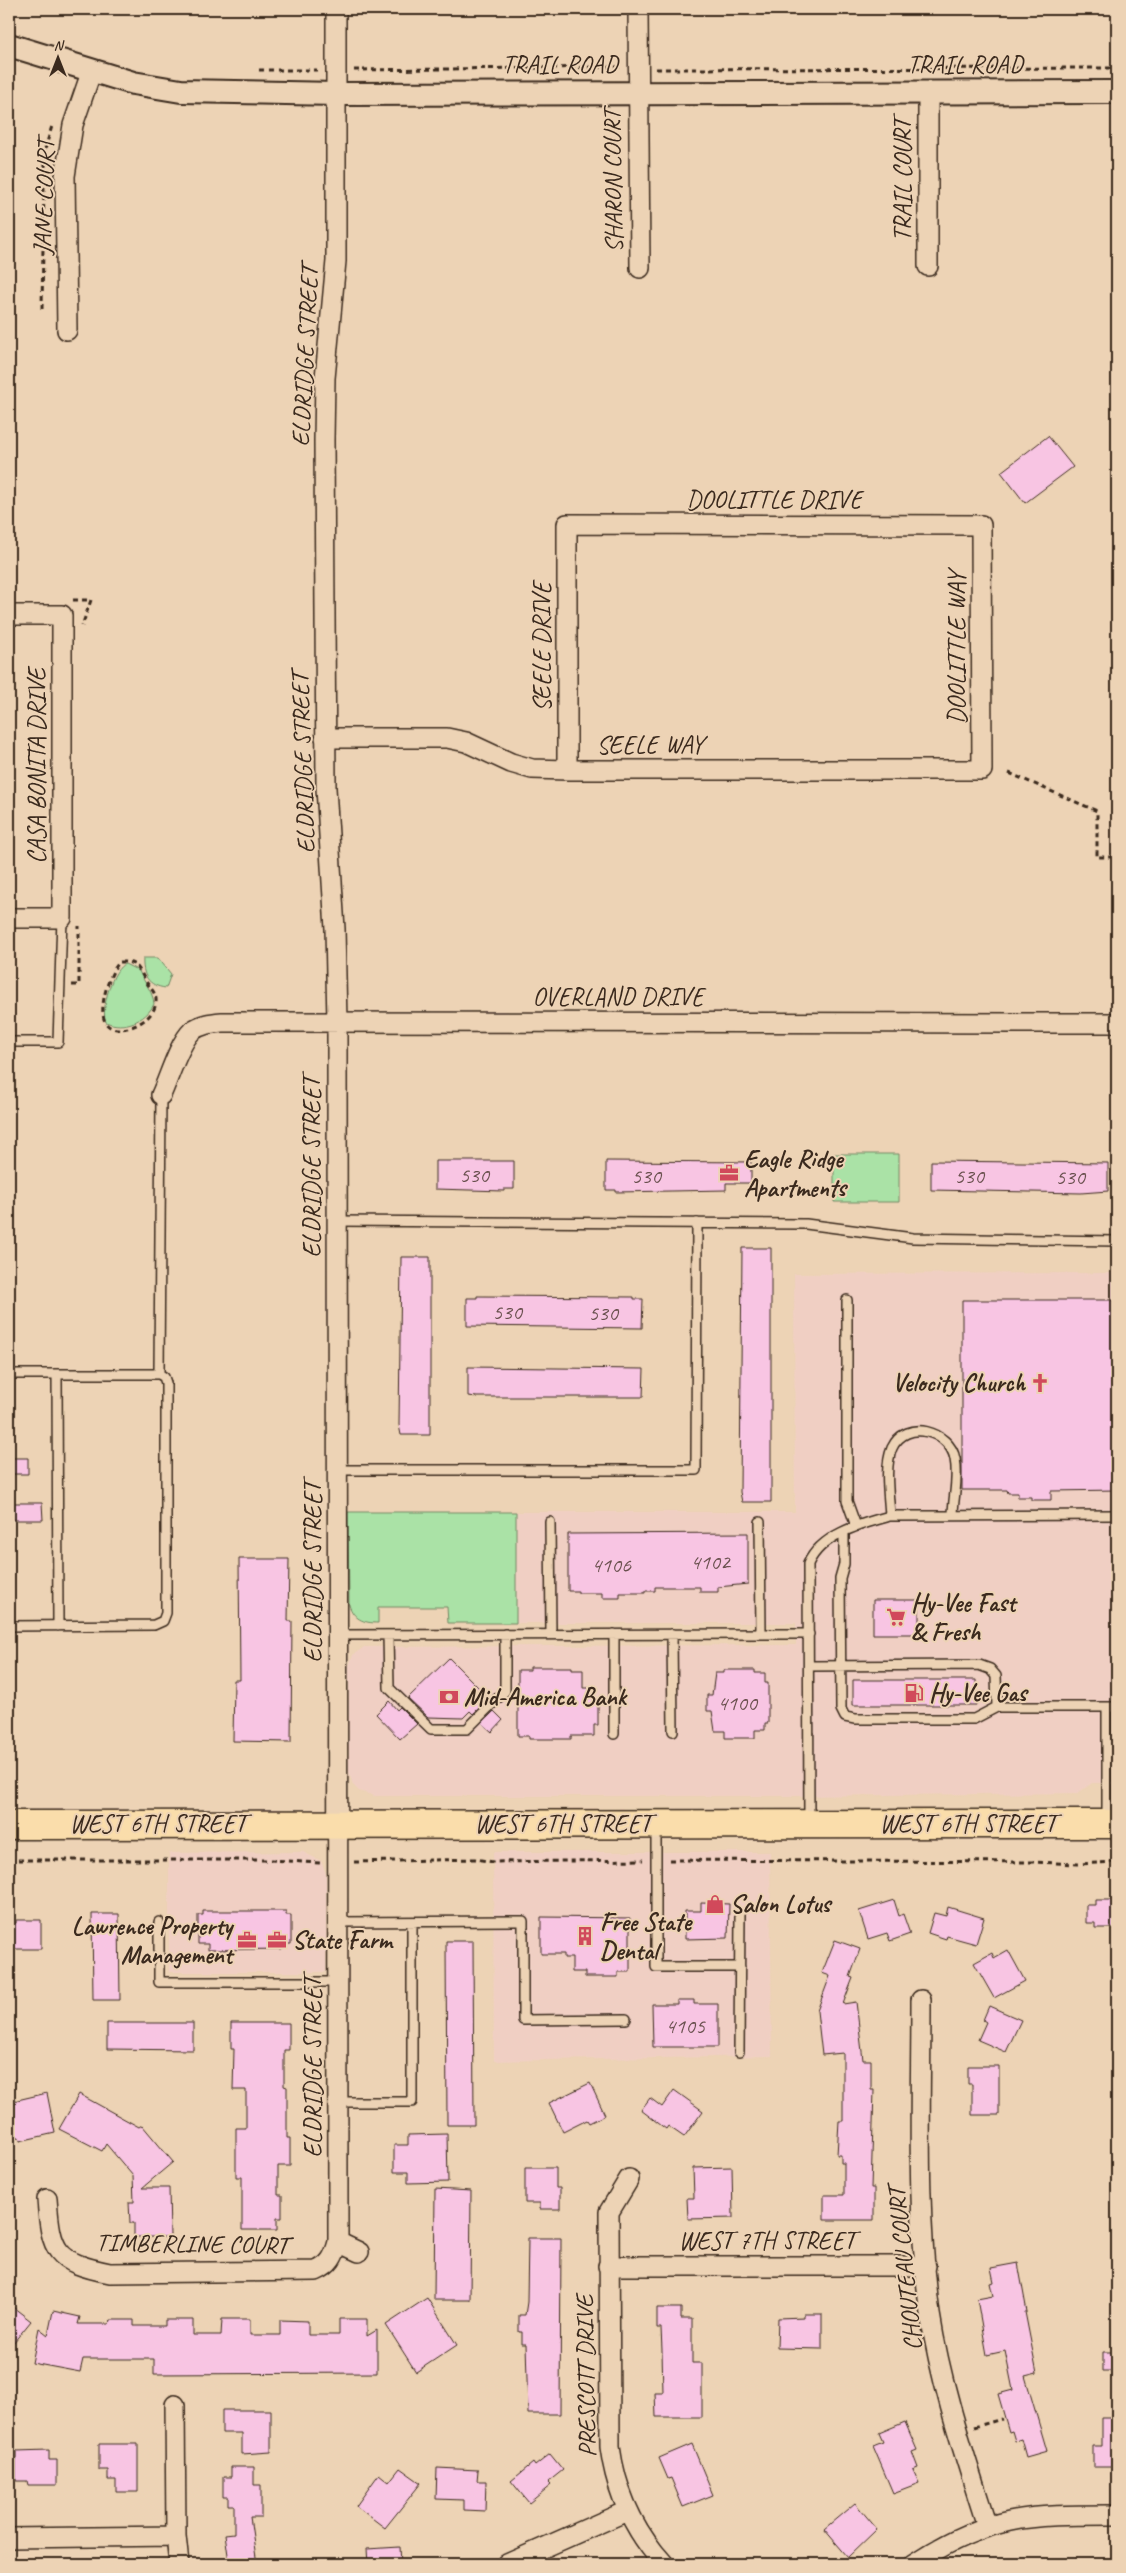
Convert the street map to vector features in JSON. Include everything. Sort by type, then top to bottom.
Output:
[{"type":"main road","name":"WEST 6TH STREET","points":[[9,1825],[1112,1824]]},
{"type":"street","name":"ELDRIDGE STREET","points":[[336,9],[336,260],[325,378],[325,738],[335,929],[337,1022],[338,2242]]},
{"type":"street","name":"SHARON COURT","points":[[638,9],[637,93],[640,268]]},
{"type":"street","name":"TRAIL ROAD","points":[[9,45],[132,83],[182,91],[337,94],[928,94],[1117,92]]},
{"type":"street","name":"JANE COURT","points":[[67,330],[66,176],[73,125],[92,70]]},
{"type":"street","name":"TRAIL COURT","points":[[928,94],[928,266]]},
{"type":"street","name":"DOOLITTLE DRIVE","points":[[567,524],[981,525]]},
{"type":"street","name":"SEELE DRIVE","points":[[567,524],[567,770]]},
{"type":"street","name":"DOOLITTLE WAY","points":[[981,525],[982,770]]},
{"type":"street","name":"CASA BONITA DRIVE","points":[[9,615],[62,615],[62,918]]},
{"type":"street","name":"SEELE WAY","points":[[325,738],[447,738],[466,742],[511,763],[532,769],[982,770]]},
{"type":"street","points":[[9,918],[62,918]]},
{"type":"street","name":"OVERLAND DRIVE","points":[[161,1095],[186,1038],[193,1030],[206,1024],[337,1022],[1117,1023]]},
{"type":"street","name":"CHOUTEAU COURT","points":[[921,2000],[921,2164],[926,2266],[935,2339],[958,2431],[987,2526]]},
{"type":"street","name":"PRESCOTT DRIVE","points":[[629,2179],[609,2212],[610,2447],[612,2468],[626,2511],[649,2548],[664,2564]]},
{"type":"street","name":"TIMBERLINE COURT","points":[[47,2199],[49,2231],[58,2252],[66,2260],[87,2268],[110,2273],[316,2271],[327,2266],[335,2255],[338,2242]]},
{"type":"street","points":[[338,2242],[358,2252]]},
{"type":"street","name":"WEST 7TH STREET","points":[[608,2266],[926,2266]]},
{"type":"street","points":[[175,2405],[178,2564]]},
{"type":"street","points":[[507,2564],[626,2511]]},
{"type":"street","points":[[914,2564],[960,2536],[987,2526],[1042,2516],[1117,2515]]},
{"type":"street","points":[[9,2538],[176,2536]]},
{"type":"lane","points":[[9,1042],[58,1042],[62,918]]},
{"type":"lane","points":[[159,1374],[161,1095]]},
{"type":"lane","points":[[337,1221],[806,1224],[913,1238],[1117,1241]]},
{"type":"lane","points":[[338,1470],[696,1470],[697,1223]]},
{"type":"lane","points":[[847,1300],[847,1501],[856,1526]]},
{"type":"lane","points":[[9,1374],[159,1374],[164,1377],[166,1383],[166,1613],[163,1621],[154,1625],[9,1626]]},
{"type":"lane","points":[[57,1374],[58,1626]]},
{"type":"lane","points":[[890,1516],[889,1460],[893,1447],[902,1436],[924,1430],[945,1439],[952,1448],[956,1460],[956,1491],[953,1516]]},
{"type":"lane","points":[[809,1824],[808,1564],[813,1553],[827,1541],[856,1526],[890,1516],[1117,1515]]},
{"type":"lane","points":[[550,1522],[551,1634]]},
{"type":"lane","points":[[760,1522],[761,1634]]},
{"type":"lane","points":[[844,1532],[844,1564],[840,1578],[840,1665],[841,1710],[845,1717],[855,1719],[974,1719],[997,1707],[1117,1707]]},
{"type":"lane","points":[[388,1635],[389,1688],[431,1730],[467,1730],[505,1691],[505,1634]]},
{"type":"lane","points":[[614,1634],[614,1734]]},
{"type":"lane","points":[[672,1634],[673,1731]]},
{"type":"lane","points":[[338,1635],[809,1634]]},
{"type":"lane","points":[[809,1666],[979,1665],[990,1669],[996,1676],[997,1707]]},
{"type":"lane","points":[[1107,1707],[1112,1824]]},
{"type":"lane","points":[[656,1824],[656,1967],[740,1967]]},
{"type":"lane","points":[[739,2052],[740,1914]]},
{"type":"lane","points":[[338,1922],[523,1921],[524,2020],[626,2019]]},
{"type":"lane","points":[[159,1922],[159,1982],[338,1982]]},
{"type":"lane","points":[[338,2102],[412,2102],[412,1922]]},
{"type":"path","points":[[257,70],[637,67],[660,69],[1117,68]]},
{"type":"path","points":[[1008,773],[1097,811],[1097,857],[1117,857]]},
{"type":"path","points":[[120,962],[136,964],[154,991],[156,1001],[150,1016],[125,1029],[109,1026],[102,1014],[102,1007],[114,966],[120,962]]},
{"type":"path","points":[[9,1860],[271,1860],[338,1862],[474,1859],[493,1862],[656,1860],[1033,1862],[1078,1864],[1117,1862]]},
{"type":"path","points":[[958,2431],[1002,2419]]},
{"type":"shaded area","points":[[1117,1273],[1117,1783],[1092,1783],[1078,1793],[797,1796],[375,1796],[359,1791],[353,1785],[349,1772],[349,1666],[353,1655],[364,1647],[796,1645],[796,1623],[516,1623],[516,1512],[795,1512],[794,1274]]},
{"type":"shaded area","points":[[303,1852],[321,1861],[326,1874],[326,1972],[169,1972],[169,1853]]},
{"type":"shaded area","points":[[493,1852],[770,1852],[772,2056],[494,2061]]},
{"type":"green space","points":[[143,958],[158,958],[171,974],[166,988],[155,985],[147,979]]},
{"type":"green space","points":[[125,964],[139,971],[150,991],[154,1004],[146,1015],[140,1019],[120,1025],[106,1022],[105,1008],[112,981],[120,967]]},
{"type":"green space","points":[[834,1154],[899,1154],[899,1202],[834,1202]]},
{"type":"green space","points":[[348,1512],[516,1512],[516,1623],[448,1623],[447,1607],[378,1607],[378,1623],[368,1622],[356,1617],[349,1605]]},
{"type":"building","points":[[1048,436],[1073,467],[1025,503],[1001,472]]},
{"type":"building","points":[[435,1161],[514,1161],[514,1189],[504,1189],[504,1191],[435,1189]]},
{"type":"building","points":[[606,1161],[751,1162],[751,1183],[726,1183],[726,1190],[616,1192],[616,1190],[606,1190]]},
{"type":"building","points":[[931,1161],[1108,1163],[1108,1191],[1081,1193],[931,1190]]},
{"type":"building","points":[[742,1248],[771,1248],[771,1502],[742,1502],[740,1492]]},
{"type":"building","points":[[401,1257],[430,1257],[430,1435],[401,1435],[399,1425]]},
{"type":"building","points":[[477,1296],[634,1297],[634,1299],[643,1299],[642,1328],[467,1326],[467,1298],[477,1298]]},
{"type":"building","name":"Velocity Church","points":[[962,1300],[1117,1300],[1117,1490],[1051,1491],[1051,1500],[1031,1500],[1031,1497],[1018,1497],[1018,1493],[1008,1493],[1007,1490],[962,1490]]},
{"type":"building","points":[[468,1367],[644,1369],[643,1397],[468,1396]]},
{"type":"building","points":[[9,1458],[28,1458],[28,1474],[9,1474]]},
{"type":"building","points":[[9,1503],[42,1503],[43,1520],[9,1520]]},
{"type":"building","points":[[748,1533],[748,1584],[718,1587],[718,1592],[700,1592],[700,1587],[655,1587],[655,1591],[645,1591],[645,1593],[620,1593],[620,1598],[602,1598],[602,1593],[568,1591],[568,1534]]},
{"type":"building","points":[[239,1559],[289,1559],[288,1621],[292,1621],[291,1742],[233,1741],[234,1680],[240,1680]]},
{"type":"building","name":"Hy-Vee Fast & Fresh","points":[[873,1600],[919,1600],[919,1634],[873,1634]]},
{"type":"building","name":"Mid-America Bank","points":[[449,1658],[486,1695],[482,1699],[485,1702],[473,1714],[470,1711],[463,1718],[428,1717],[408,1698]]},
{"type":"building","points":[[530,1667],[572,1667],[572,1670],[583,1670],[583,1688],[595,1688],[595,1699],[598,1699],[598,1725],[594,1725],[594,1736],[571,1736],[571,1739],[529,1739],[529,1736],[518,1736],[518,1670],[530,1670]]},
{"type":"building","points":[[724,1670],[755,1670],[755,1673],[765,1673],[765,1683],[768,1683],[768,1723],[765,1723],[765,1730],[755,1730],[755,1738],[725,1738],[725,1731],[715,1731],[712,1711],[707,1711],[707,1695],[712,1695],[715,1673],[724,1673]]},
{"type":"building","name":"Hy-Vee Gas","points":[[853,1680],[976,1680],[976,1705],[853,1705]]},
{"type":"building","points":[[389,1701],[397,1710],[400,1707],[417,1724],[400,1739],[376,1714]]},
{"type":"building","points":[[494,1711],[503,1720],[492,1732],[482,1723]]},
{"type":"building","points":[[894,1900],[899,1916],[903,1914],[910,1934],[890,1941],[887,1933],[868,1939],[859,1911]]},
{"type":"building","points":[[1095,1900],[1117,1900],[1117,1928],[1095,1928],[1095,1923],[1086,1923],[1086,1905],[1095,1905]]},
{"type":"building","points":[[701,1903],[729,1904],[728,1938],[685,1939],[685,1911],[701,1911]]},
{"type":"building","points":[[948,1907],[984,1918],[976,1944],[947,1936],[946,1939],[928,1933],[934,1913],[946,1916]]},
{"type":"building","points":[[203,1911],[286,1911],[286,1915],[291,1915],[291,1944],[282,1944],[282,1949],[208,1950],[208,1944],[198,1944],[198,1915],[203,1915]]},
{"type":"building","points":[[92,1914],[119,1914],[120,2000],[93,2000]]},
{"type":"building","name":"Free State Dental","points":[[541,1917],[630,1918],[630,1972],[618,1972],[618,1977],[585,1977],[585,1972],[572,1972],[572,1958],[564,1958],[564,1954],[541,1954]]},
{"type":"building","points":[[16,1920],[41,1920],[41,1949],[9,1949],[9,1923],[16,1923]]},
{"type":"building","points":[[835,1940],[860,1949],[850,1977],[853,1978],[843,2004],[856,2002],[863,2060],[871,2060],[871,2090],[874,2090],[871,2188],[874,2188],[874,2220],[824,2220],[824,2195],[844,2195],[844,2163],[841,2163],[841,2155],[837,2155],[839,2121],[843,2121],[843,2053],[822,2055],[817,2011],[830,1976],[822,1973]]},
{"type":"building","points":[[446,1941],[473,1941],[474,2125],[447,2125]]},
{"type":"building","points":[[1008,1950],[1025,1981],[994,1998],[974,1963],[992,1953],[994,1958]]},
{"type":"building","points":[[677,2000],[694,2000],[694,2004],[718,2004],[718,2047],[653,2047],[652,2004],[677,2004]]},
{"type":"building","points":[[989,2006],[1021,2020],[1006,2052],[978,2040],[986,2022],[983,2020]]},
{"type":"building","points":[[107,2023],[193,2023],[193,2050],[107,2049]]},
{"type":"building","points":[[231,2023],[289,2023],[289,2050],[284,2050],[284,2086],[287,2087],[287,2138],[290,2138],[290,2166],[278,2166],[278,2195],[282,2195],[282,2218],[277,2218],[277,2230],[242,2230],[242,2177],[236,2177],[236,2128],[246,2128],[246,2090],[233,2090],[234,2049],[231,2049]]},
{"type":"building","points":[[968,2066],[999,2066],[999,2115],[972,2115],[972,2084],[968,2084]]},
{"type":"building","points":[[590,2083],[605,2115],[589,2123],[587,2120],[563,2132],[549,2103]]},
{"type":"building","points":[[674,2090],[703,2111],[684,2137],[668,2126],[666,2129],[641,2110],[650,2098],[662,2107]]},
{"type":"building","points":[[47,2093],[55,2133],[20,2141],[19,2137],[9,2139],[9,2102]]},
{"type":"building","points":[[79,2094],[139,2127],[142,2125],[173,2162],[142,2188],[169,2188],[170,2237],[134,2237],[134,2223],[130,2223],[129,2202],[134,2202],[133,2176],[106,2144],[102,2151],[59,2129]]},
{"type":"building","points":[[447,2134],[448,2182],[408,2183],[408,2172],[394,2172],[394,2145],[408,2145],[408,2135]]},
{"type":"building","points":[[732,2167],[733,2218],[688,2219],[687,2198],[694,2198],[693,2168]]},
{"type":"building","points":[[525,2168],[556,2168],[556,2188],[560,2188],[560,2209],[540,2209],[540,2203],[525,2203]]},
{"type":"building","points":[[435,2189],[471,2191],[470,2300],[434,2300]]},
{"type":"building","points":[[528,2238],[561,2238],[560,2414],[528,2414],[526,2344],[522,2344],[522,2332],[519,2332],[519,2315],[525,2315],[527,2302]]},
{"type":"building","points":[[1018,2263],[1037,2373],[1025,2376],[1047,2451],[1026,2457],[1021,2439],[1015,2441],[1012,2431],[1009,2432],[998,2394],[1013,2390],[1005,2351],[987,2355],[977,2299],[993,2296],[990,2283],[994,2282],[991,2268]]},
{"type":"building","points":[[427,2298],[457,2345],[416,2372],[386,2325]]},
{"type":"building","points":[[9,2304],[31,2321],[9,2348]]},
{"type":"building","points":[[657,2308],[681,2308],[681,2319],[692,2319],[692,2363],[702,2363],[702,2417],[656,2417],[655,2393],[663,2393],[661,2328],[657,2328]]},
{"type":"building","points":[[53,2311],[80,2317],[78,2324],[109,2324],[110,2320],[134,2320],[134,2326],[165,2326],[165,2320],[193,2320],[193,2335],[221,2335],[222,2319],[250,2319],[250,2335],[280,2335],[280,2320],[308,2321],[308,2335],[339,2335],[339,2319],[367,2319],[367,2336],[377,2330],[377,2373],[154,2374],[154,2359],[83,2359],[80,2372],[32,2363],[39,2328],[48,2335]]},
{"type":"building","points":[[804,2314],[822,2314],[822,2349],[777,2348],[778,2318],[804,2317]]},
{"type":"building","points":[[1103,2352],[1117,2352],[1117,2371],[1103,2371]]},
{"type":"building","points":[[222,2410],[271,2410],[271,2452],[242,2454],[242,2433],[222,2433]]},
{"type":"building","points":[[1102,2418],[1117,2418],[1117,2467],[1093,2467],[1093,2446],[1102,2446]]},
{"type":"building","points":[[905,2422],[917,2450],[912,2452],[918,2468],[913,2470],[919,2483],[893,2493],[873,2446],[883,2442],[879,2433]]},
{"type":"building","points":[[99,2444],[138,2444],[138,2492],[116,2492],[116,2480],[108,2480],[108,2470],[99,2470]]},
{"type":"building","points":[[692,2444],[713,2495],[683,2507],[671,2478],[668,2479],[659,2458]]},
{"type":"building","points":[[49,2450],[49,2460],[57,2460],[57,2485],[28,2485],[27,2481],[16,2481],[16,2451]]},
{"type":"building","points":[[550,2454],[563,2470],[548,2482],[551,2485],[529,2503],[511,2481],[533,2463],[535,2466]]},
{"type":"building","points":[[231,2467],[254,2467],[254,2485],[261,2485],[261,2517],[250,2517],[257,2564],[231,2564],[229,2562],[225,2534],[234,2533],[234,2505],[228,2505],[228,2497],[223,2497],[223,2477],[231,2477]]},
{"type":"building","points":[[400,2468],[421,2483],[385,2528],[356,2506],[379,2474],[389,2482]]},
{"type":"building","points":[[437,2468],[478,2470],[477,2481],[486,2481],[485,2511],[464,2510],[464,2500],[436,2499]]},
{"type":"building","points":[[855,2503],[877,2529],[848,2557],[824,2529]]},
{"type":"building","points":[[400,2547],[401,2564],[368,2564],[367,2549]]},
{"type":"place","name":"Eagle Ridge Apartments","points":[[729,1173]]},
{"type":"place","name":"Velocity Church","points":[[1040,1383]]},
{"type":"place","name":"Hy-Vee Fast & Fresh","points":[[896,1617]]},
{"type":"place","name":"Hy-Vee Gas","points":[[914,1693]]},
{"type":"place","name":"Mid-America Bank","points":[[449,1697]]},
{"type":"place","name":"Salon Lotus","points":[[715,1904]]},
{"type":"place","name":"Free State Dental","points":[[585,1936]]},
{"type":"place","name":"Lawrence Property Management","points":[[247,1940]]},
{"type":"place","name":"State Farm","points":[[277,1940]]}]
